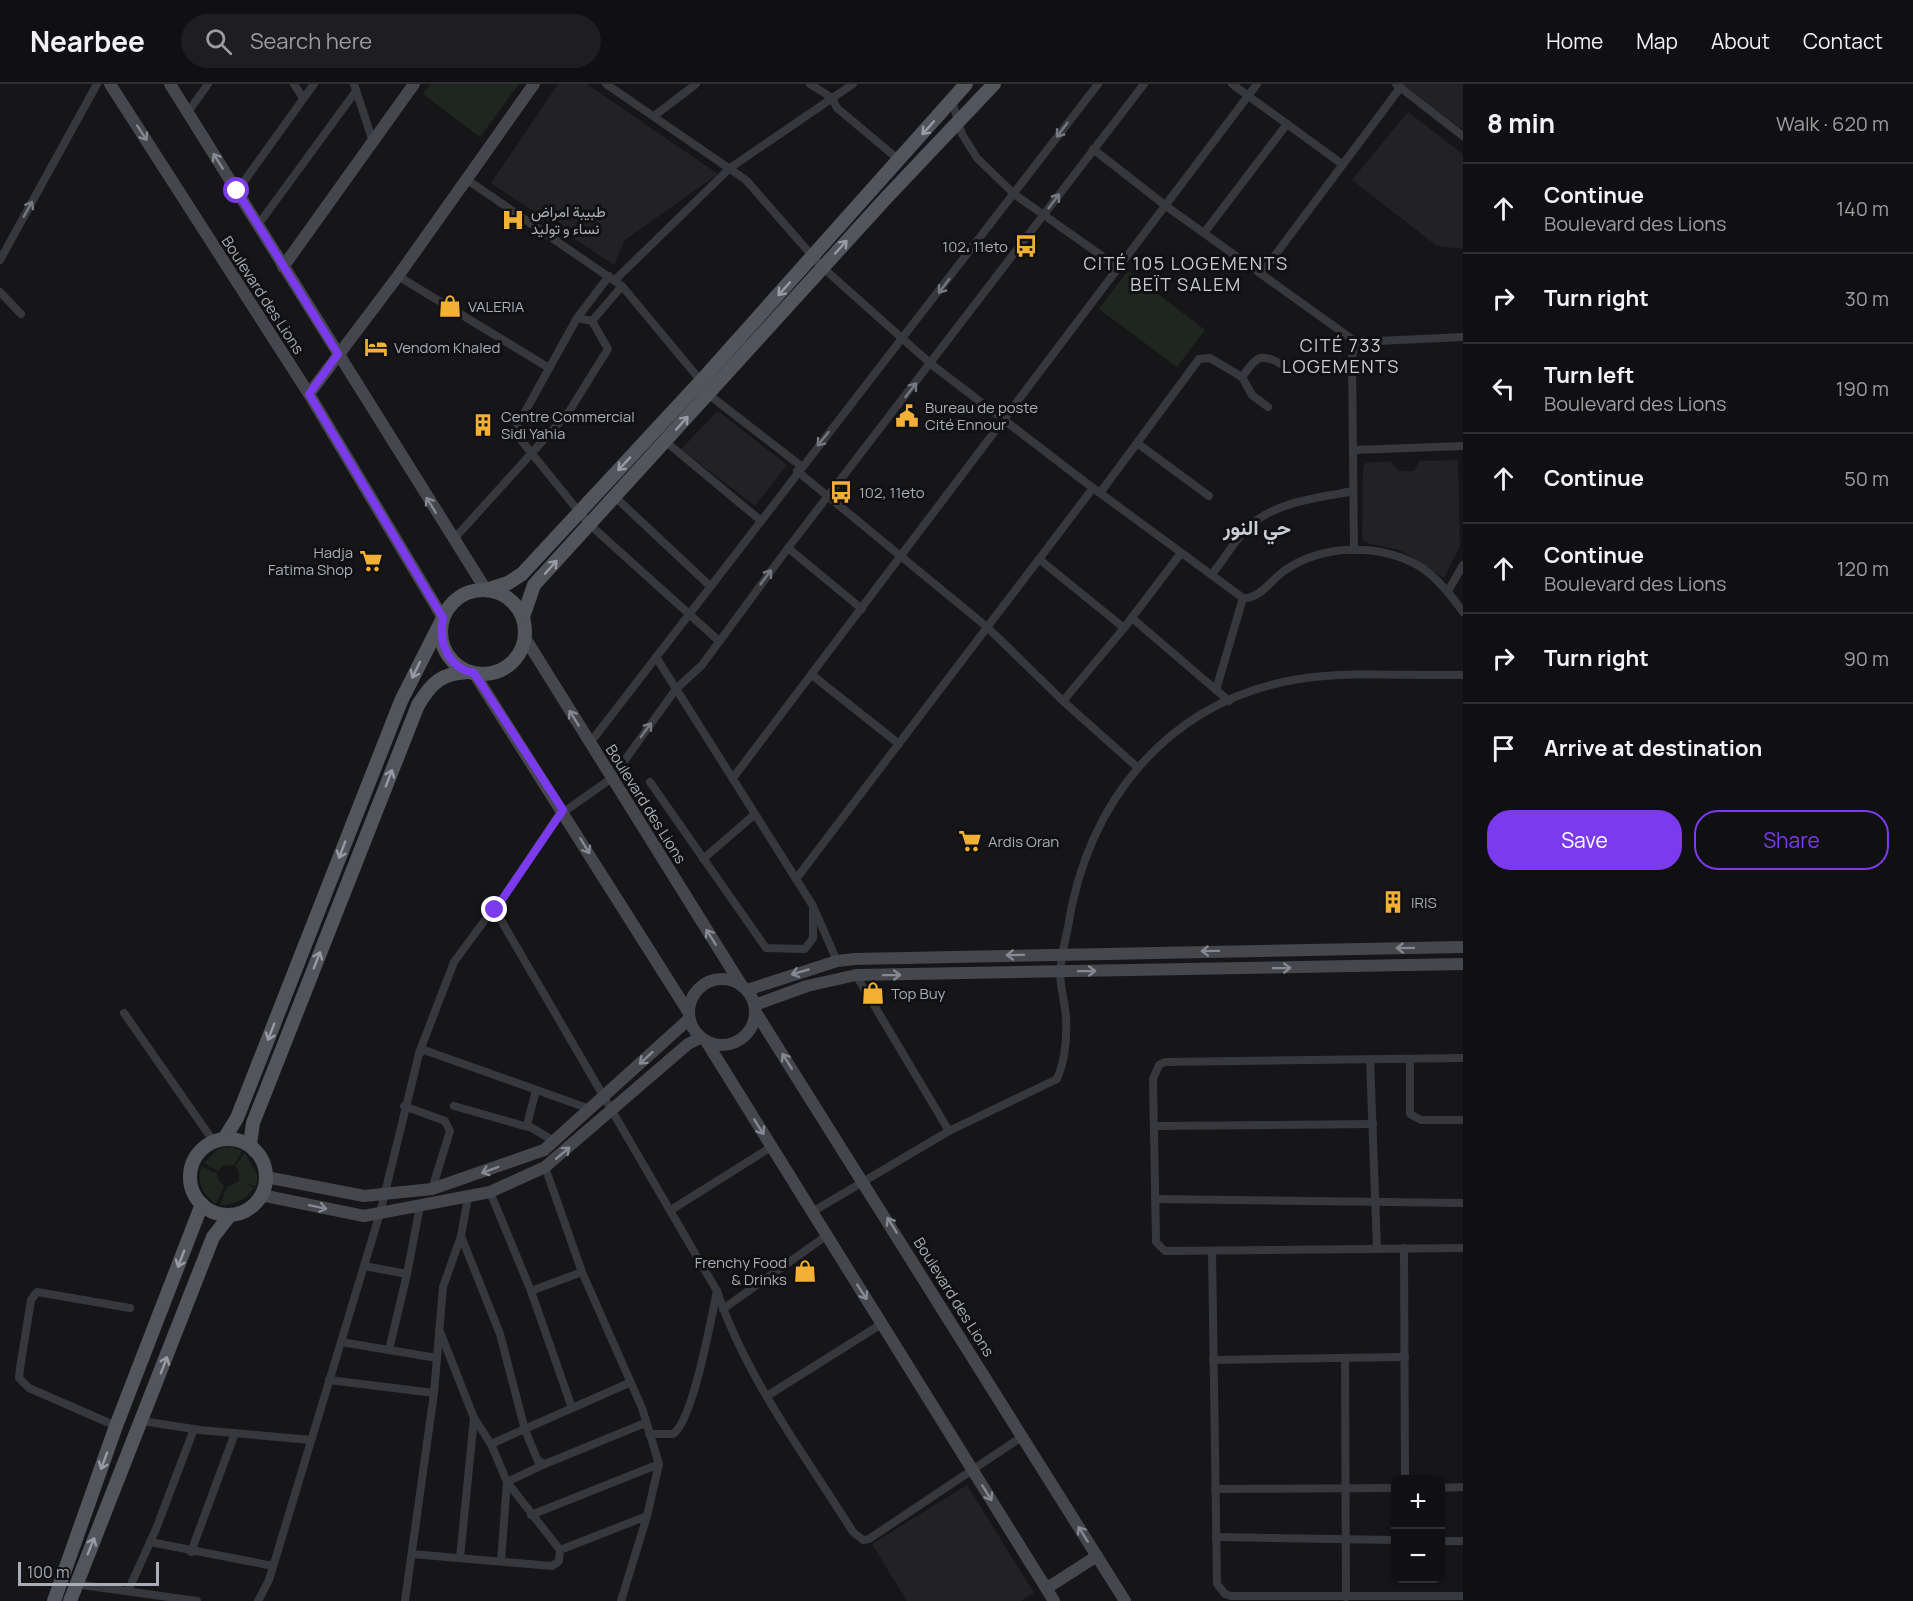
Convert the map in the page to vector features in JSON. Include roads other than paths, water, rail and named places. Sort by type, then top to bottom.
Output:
[{"type":"main road","name":"Boulevard des Lions","points":[[110,84],[309,394],[443,618]]},
{"type":"main road","name":"Boulevard des Lions","points":[[170,84],[282,267],[486,590]]},
{"type":"main road","points":[[282,267],[414,84]]},
{"type":"main road","points":[[309,394],[398,276],[534,84]]},
{"type":"main road","points":[[966,84],[898,160],[818,262],[708,394],[534,585],[523,617],[525,638],[522,648],[510,664],[492,673],[452,672],[435,680],[418,705],[253,1123],[250,1144],[261,1158],[266,1177],[261,1195],[248,1209],[230,1215],[210,1210],[202,1204],[191,1186],[192,1164],[197,1155],[219,1141],[237,1118],[401,701],[443,618],[459,597],[500,586],[522,574],[701,381],[818,262],[957,121],[994,84]]},
{"type":"main road","points":[[486,590],[508,598],[523,617]]},
{"type":"main road","points":[[443,618],[441,637],[447,655],[453,662],[472,672],[563,810],[703,1039],[883,1323],[1054,1601]]},
{"type":"main road","name":"Boulevard des Lions","points":[[525,638],[744,988]]},
{"type":"main road","points":[[744,988],[837,961],[1064,954],[1463,947]]},
{"type":"main road","points":[[755,1008],[799,988],[856,975],[1463,964]]},
{"type":"main road","points":[[261,1195],[364,1216],[490,1192],[545,1167],[688,1044],[703,1039],[718,1046],[737,1042],[751,1029],[755,1008],[744,988],[725,979],[707,983],[694,995],[689,1016],[605,1096],[543,1150],[432,1189],[364,1196],[266,1177]]},
{"type":"main road","name":"Boulevard des Lions","points":[[755,1008],[1125,1601]]},
{"type":"main road","points":[[219,1141],[236,1140],[255,1151]]},
{"type":"main road","points":[[54,1601],[116,1426],[202,1204]]},
{"type":"main road","points":[[70,1601],[213,1237],[230,1215]]},
{"type":"main road","points":[[1047,1588],[1097,1556]]},
{"type":"street","points":[[0,260],[98,84]]},
{"type":"street","points":[[188,112],[208,84]]},
{"type":"street","points":[[294,84],[303,98]]},
{"type":"street","points":[[237,191],[314,84]]},
{"type":"street","points":[[606,84],[746,180],[818,262],[902,341],[1096,490],[1243,597],[1249,598],[1256,595],[1285,570],[1314,557],[1343,549],[1391,554],[1420,567],[1448,591],[1463,612]]},
{"type":"street","points":[[654,116],[696,84]]},
{"type":"street","points":[[810,84],[832,98],[837,108],[898,160]]},
{"type":"street","points":[[719,641],[589,524],[581,511],[516,434],[516,428],[577,318],[730,168],[853,84]]},
{"type":"street","points":[[590,743],[1098,84]]},
{"type":"street","points":[[258,1601],[273,1566],[380,1213],[418,1054],[454,962],[563,810],[612,778],[676,689],[702,665],[788,548],[1144,84]]},
{"type":"street","points":[[1232,84],[1342,164]]},
{"type":"street","points":[[733,778],[1005,421],[1257,84]]},
{"type":"street","points":[[1261,274],[1398,86],[1463,136]]},
{"type":"street","points":[[355,87],[373,142]]},
{"type":"street","points":[[258,225],[355,87]]},
{"type":"street","points":[[952,101],[957,121],[977,158],[1014,194],[1119,268]]},
{"type":"street","points":[[1204,233],[1287,124]]},
{"type":"street","points":[[1093,149],[1166,206],[1356,342],[1463,337]]},
{"type":"street","points":[[466,178],[616,280],[701,381]]},
{"type":"street","points":[[398,276],[549,368]]},
{"type":"street","points":[[592,321],[616,280]]},
{"type":"street","points":[[0,291],[21,314]]},
{"type":"street","points":[[453,540],[530,452],[568,413],[605,356],[608,349],[607,343],[592,321],[577,318]]},
{"type":"street","points":[[1354,550],[1352,357],[1356,342]]},
{"type":"street","points":[[1242,377],[1257,359],[1262,357],[1268,357],[1281,364]]},
{"type":"street","points":[[796,879],[1039,559],[1137,443],[1199,359],[1210,358],[1242,377],[1251,395],[1268,407]]},
{"type":"street","points":[[708,394],[799,469],[827,497],[987,627],[1062,701],[1137,767]]},
{"type":"street","points":[[665,441],[760,520]]},
{"type":"street","points":[[1137,443],[1209,496]]},
{"type":"street","points":[[1354,450],[1463,446]]},
{"type":"street","points":[[1213,573],[1251,525],[1270,513],[1308,500],[1353,491]]},
{"type":"street","points":[[614,496],[710,586]]},
{"type":"street","points":[[788,548],[862,609]]},
{"type":"street","points":[[1062,701],[1124,628],[1181,553]]},
{"type":"street","points":[[1039,559],[1124,628]]},
{"type":"street","points":[[1448,591],[1463,565]]},
{"type":"street","points":[[1216,690],[1243,597]]},
{"type":"street","points":[[1132,618],[1228,701]]},
{"type":"street","points":[[656,657],[813,906],[837,961]]},
{"type":"street","points":[[812,675],[899,744]]},
{"type":"street","points":[[812,1212],[950,1131],[1057,1079],[1064,1065],[1066,1018],[1060,972],[1077,878],[1088,847],[1105,813],[1137,767],[1174,733],[1228,701],[1277,684],[1301,679],[1463,675]]},
{"type":"street","points":[[651,782],[765,948],[805,949],[813,938],[813,906]]},
{"type":"street","points":[[703,859],[754,815]]},
{"type":"street","points":[[496,905],[497,915],[605,1096],[717,1291],[723,1309],[767,1396],[853,1532],[862,1539],[869,1539],[1023,1436]]},
{"type":"street","points":[[856,975],[950,1131]]},
{"type":"street","points":[[124,1013],[219,1141]]},
{"type":"street","points":[[418,1054],[424,1050],[590,1109]]},
{"type":"street","points":[[1463,1058],[1166,1062],[1159,1065],[1153,1079],[1156,1242],[1165,1251],[1463,1248]]},
{"type":"street","points":[[1370,1059],[1377,1249]]},
{"type":"street","points":[[1410,1059],[1410,1114],[1421,1120],[1463,1120]]},
{"type":"street","points":[[528,1127],[536,1090]]},
{"type":"street","points":[[404,1106],[445,1121],[449,1125],[450,1131],[432,1189]]},
{"type":"street","points":[[454,1106],[528,1127],[554,1141]]},
{"type":"street","points":[[1154,1126],[1372,1124]]},
{"type":"street","points":[[671,1210],[771,1147]]},
{"type":"street","points":[[545,1167],[582,1272],[642,1408],[659,1464],[647,1516],[621,1601]]},
{"type":"street","points":[[490,1192],[531,1291],[572,1408]]},
{"type":"street","points":[[405,1601],[434,1393],[443,1287],[461,1236],[468,1197]]},
{"type":"street","points":[[1155,1199],[1463,1203]]},
{"type":"street","points":[[388,1350],[407,1274],[420,1206]]},
{"type":"street","points":[[461,1236],[500,1334],[525,1431],[535,1457],[545,1464]]},
{"type":"street","points":[[723,1309],[826,1236]]},
{"type":"street","points":[[1404,1248],[1405,1475]]},
{"type":"street","points":[[1212,1251],[1216,1584],[1225,1594],[1346,1597],[1463,1596]]},
{"type":"street","points":[[364,1266],[407,1274]]},
{"type":"street","points":[[531,1291],[582,1272]]},
{"type":"street","points":[[649,1434],[673,1434],[682,1426],[696,1382],[717,1291]]},
{"type":"street","points":[[116,1426],[29,1388],[19,1378],[20,1368],[31,1300],[37,1292],[130,1308]]},
{"type":"street","points":[[767,1396],[883,1323]]},
{"type":"street","points":[[411,1554],[552,1566],[559,1561],[560,1550],[507,1482],[491,1444],[474,1418],[439,1329]]},
{"type":"street","points":[[341,1342],[437,1358]]},
{"type":"street","points":[[1213,1360],[1405,1357]]},
{"type":"street","points":[[1345,1358],[1346,1597]]},
{"type":"street","points":[[330,1380],[434,1393]]},
{"type":"street","points":[[491,1444],[630,1383]]},
{"type":"street","points":[[460,1558],[474,1418]]},
{"type":"street","points":[[142,1421],[194,1429],[311,1440]]},
{"type":"street","points":[[507,1482],[645,1423]]},
{"type":"street","points":[[128,1591],[150,1542],[194,1429]]},
{"type":"street","points":[[191,1552],[235,1433]]},
{"type":"street","points":[[531,1515],[659,1464]]},
{"type":"street","points":[[501,1561],[507,1482]]},
{"type":"street","points":[[1445,1488],[1463,1487]]},
{"type":"street","points":[[1215,1489],[1391,1488]]},
{"type":"street","points":[[560,1550],[647,1516]]},
{"type":"street","points":[[1216,1537],[1391,1540]]},
{"type":"street","points":[[1445,1541],[1463,1541]]},
{"type":"street","points":[[150,1542],[191,1552],[273,1566]]},
{"type":"street","points":[[75,1584],[197,1601]]},
{"type":"place","name":"طبيبة امراض نساء و توليد","points":[[513,220]]},
{"type":"place","name":"102، 11eto","points":[[1026,246]]},
{"type":"place","name":"VALERIA","points":[[450,306]]},
{"type":"place","name":"Vendom Khaled","points":[[376,347]]},
{"type":"place","name":"Bureau de poste Cité Ennour","points":[[907,416]]},
{"type":"place","name":"Centre Commercial Sidi Yahia","points":[[483,425]]},
{"type":"place","name":"102, 11eto","points":[[841,492]]},
{"type":"place","name":"Hadja Fatima Shop","points":[[371,561]]},
{"type":"place","name":"Ardis Oran","points":[[970,841]]},
{"type":"place","name":"IRIS","points":[[1393,902]]},
{"type":"place","name":"Top Buy","points":[[873,993]]},
{"type":"place","name":"Frenchy Food & Drinks","points":[[805,1271]]},
{"type":"district","name":"CITÉ 105 LOGEMENTS BEÏT SALEM","points":[[1186,273]]},
{"type":"district","name":"CITÉ 733 LOGEMENTS","points":[[1341,355]]},
{"type":"district","name":"حي النور","points":[[1257,527]]}]
